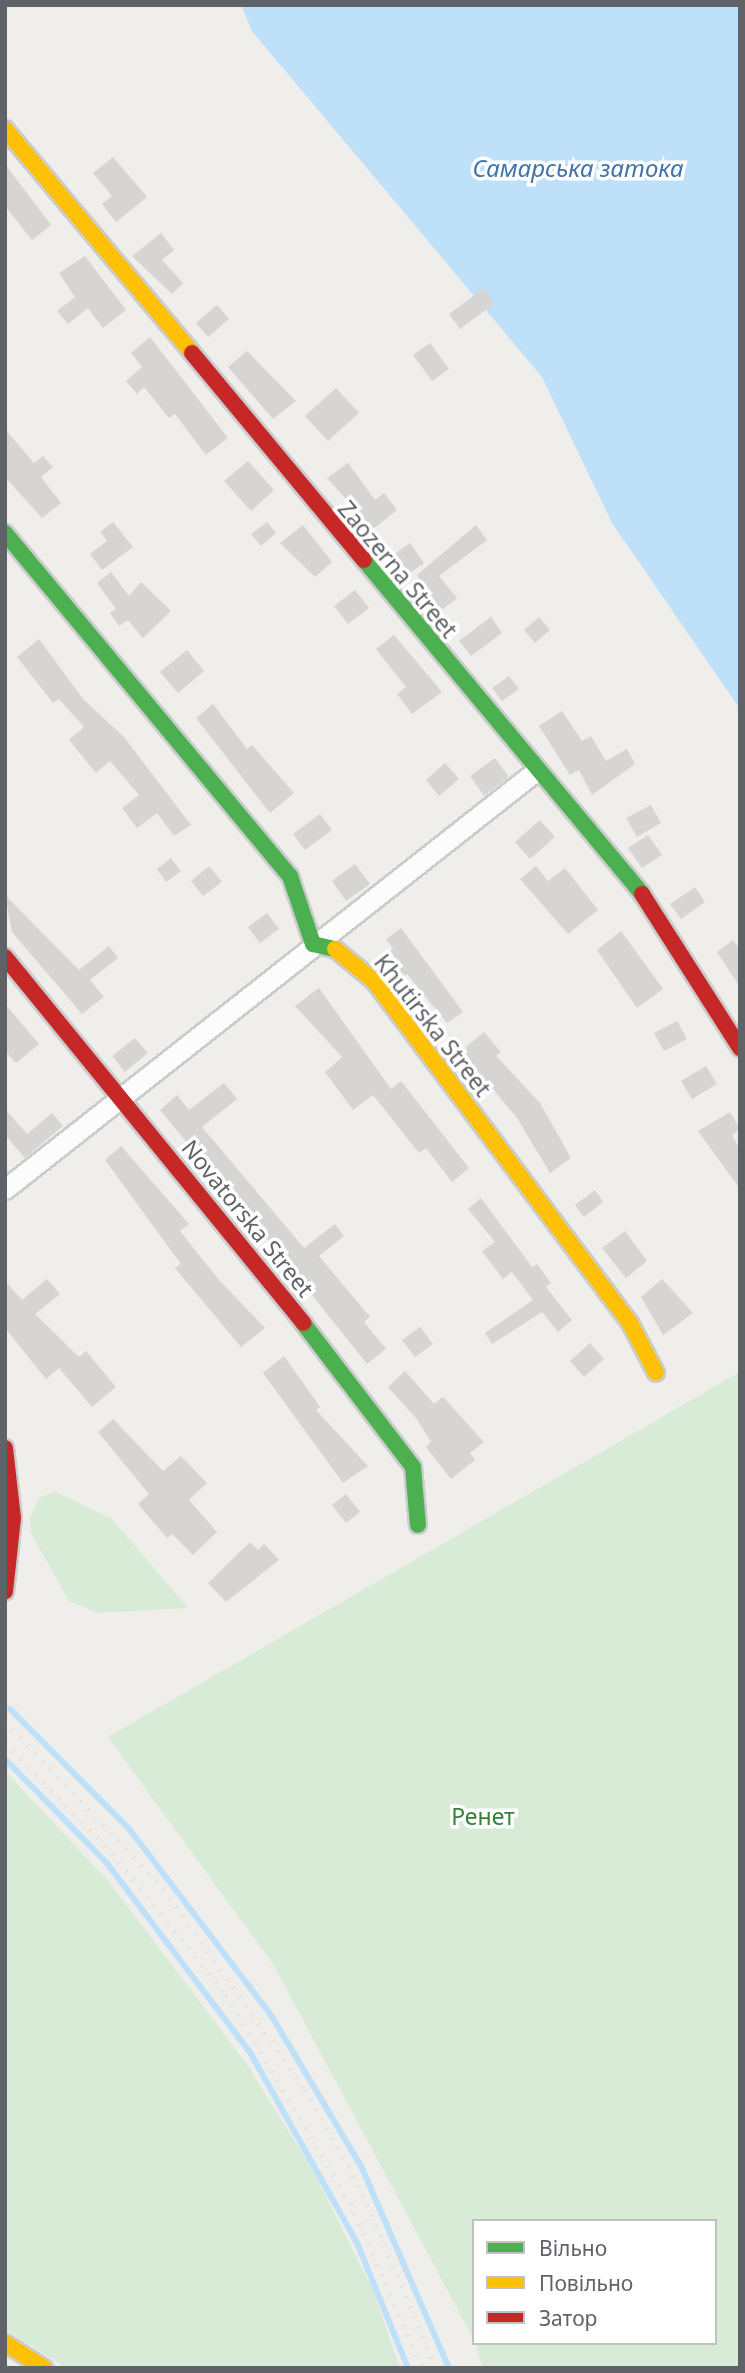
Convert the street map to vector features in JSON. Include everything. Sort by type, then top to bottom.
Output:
[{"type":"street","name":"Zaozerna Street","points":[[5,129],[536,771],[643,896],[740,1048]]},
{"type":"street","points":[[5,533],[290,876],[313,944]]},
{"type":"street","points":[[5,1189],[536,771]]},
{"type":"street","name":"Khutirska Street","points":[[313,944],[345,951],[374,981],[630,1323],[656,1373]]},
{"type":"street","name":"Novatorska Street","points":[[5,957],[120,1097],[413,1468],[418,1525]]},
{"type":"street","points":[[5,1448],[9,1516],[5,1592]]},
{"type":"street","points":[[5,2343],[44,2368]]},
{"type":"green space","name":"Ренет","points":[[740,1372],[740,2368],[483,2368],[476,2345],[717,2345],[717,2219],[472,2219],[472,2336],[273,1964],[108,1737]]},
{"type":"green space","points":[[56,1492],[112,1519],[188,1608],[98,1613],[69,1601],[31,1533],[30,1518],[40,1497]]},
{"type":"green space","points":[[5,1771],[109,1882],[246,2063],[312,2169],[373,2290],[400,2368],[66,2368],[5,2329]]},
{"type":"water","name":"Самарська затока","points":[[241,5],[740,5],[740,709],[612,523],[542,377],[252,31]]},
{"type":"building","points":[[113,157],[147,197],[116,222],[102,204],[112,196],[93,173]]},
{"type":"building","points":[[5,164],[51,225],[32,240],[5,206]]},
{"type":"building","points":[[161,233],[174,250],[162,260],[183,283],[172,294],[132,256]]},
{"type":"building","points":[[85,256],[126,310],[103,328],[88,308],[68,324],[57,311],[75,297],[59,273]]},
{"type":"building","points":[[484,288],[495,303],[460,329],[449,314]]},
{"type":"building","points":[[217,305],[229,319],[208,337],[196,323]]},
{"type":"building","points":[[150,337],[228,438],[206,455],[175,414],[169,418],[144,387],[137,394],[126,381],[142,367],[131,353]]},
{"type":"building","points":[[430,343],[449,369],[432,381],[413,355]]},
{"type":"building","points":[[247,351],[296,401],[273,419],[228,367]]},
{"type":"building","points":[[336,388],[359,413],[328,441],[305,416]]},
{"type":"building","points":[[5,429],[34,463],[43,456],[53,467],[41,477],[61,503],[42,518],[5,477]]},
{"type":"building","points":[[248,461],[274,490],[251,511],[224,481]]},
{"type":"building","points":[[348,463],[375,500],[384,493],[397,510],[373,529],[327,478]]},
{"type":"building","points":[[113,522],[133,547],[102,570],[90,554],[107,541],[100,532]]},
{"type":"building","points":[[267,522],[276,533],[261,546],[251,534]]},
{"type":"building","points":[[303,525],[332,562],[315,577],[280,543]]},
{"type":"building","points":[[476,525],[487,540],[439,576],[457,598],[438,613],[417,575]]},
{"type":"building","points":[[410,543],[424,563],[403,578],[389,558]]},
{"type":"building","points":[[111,572],[129,596],[141,582],[171,611],[143,638],[128,620],[119,626],[110,613],[116,609],[97,583]]},
{"type":"building","points":[[355,590],[369,608],[348,624],[334,606]]},
{"type":"building","points":[[491,617],[502,633],[471,656],[459,641]]},
{"type":"building","points":[[539,617],[550,630],[535,643],[524,630]]},
{"type":"building","points":[[394,635],[442,692],[412,714],[397,694],[406,687],[376,649]]},
{"type":"building","points":[[39,639],[83,699],[124,737],[191,825],[174,836],[157,813],[137,828],[122,808],[139,795],[110,761],[96,773],[69,740],[84,727],[59,699],[53,703],[17,657]]},
{"type":"building","points":[[187,650],[204,671],[178,693],[160,672]]},
{"type":"building","points":[[509,676],[519,689],[502,701],[492,688]]},
{"type":"building","points":[[213,704],[247,749],[252,745],[294,793],[270,813],[196,718]]},
{"type":"building","points":[[562,711],[582,741],[591,736],[606,761],[627,749],[635,764],[592,795],[579,770],[570,775],[539,726]]},
{"type":"building","points":[[495,758],[509,777],[484,796],[470,776]]},
{"type":"building","points":[[445,763],[459,779],[439,796],[426,780]]},
{"type":"building","points":[[651,805],[661,823],[637,837],[626,818]]},
{"type":"building","points":[[320,814],[332,830],[305,850],[293,834]]},
{"type":"building","points":[[540,820],[555,837],[530,859],[515,842]]},
{"type":"building","points":[[648,835],[662,855],[642,868],[628,848]]},
{"type":"building","points":[[171,858],[181,871],[166,882],[157,869]]},
{"type":"building","points":[[355,864],[370,884],[346,901],[332,881]]},
{"type":"building","points":[[209,866],[222,882],[203,896],[191,881]]},
{"type":"building","points":[[536,866],[548,881],[565,868],[598,910],[568,934],[520,879]]},
{"type":"building","points":[[695,887],[705,902],[681,919],[670,904]]},
{"type":"building","points":[[5,895],[79,970],[109,946],[118,958],[90,980],[104,997],[82,1014],[12,932]]},
{"type":"building","points":[[267,913],[279,929],[260,943],[248,927]]},
{"type":"building","points":[[401,928],[463,1012],[447,1023],[407,974],[396,982],[379,959],[393,949],[386,939]]},
{"type":"building","points":[[621,931],[663,989],[637,1008],[597,950]]},
{"type":"building","points":[[733,940],[740,949],[740,987],[717,952]]},
{"type":"building","points":[[319,988],[391,1089],[401,1081],[469,1168],[452,1182],[426,1148],[419,1153],[373,1095],[353,1110],[325,1072],[342,1057],[295,1006]]},
{"type":"building","points":[[5,1004],[39,1044],[16,1063],[5,1051]]},
{"type":"building","points":[[677,1021],[687,1039],[664,1051],[654,1033]]},
{"type":"building","points":[[484,1032],[501,1052],[496,1056],[540,1103],[571,1158],[550,1173],[517,1118],[461,1051]]},
{"type":"building","points":[[135,1038],[148,1053],[125,1072],[112,1056]]},
{"type":"building","points":[[706,1066],[717,1084],[692,1099],[681,1081]]},
{"type":"building","points":[[224,1083],[237,1099],[202,1127],[304,1248],[335,1224],[344,1236],[319,1256],[370,1317],[364,1322],[386,1349],[367,1364],[229,1191],[223,1196],[213,1183],[218,1180],[160,1110],[177,1095],[189,1110]]},
{"type":"building","points":[[5,1109],[27,1134],[52,1113],[63,1126],[25,1158],[5,1135]]},
{"type":"building","points":[[730,1112],[740,1129],[732,1135],[740,1149],[740,1189],[698,1131]]},
{"type":"building","points":[[121,1146],[189,1224],[180,1231],[219,1280],[265,1328],[241,1347],[175,1268],[181,1264],[105,1160]]},
{"type":"building","points":[[595,1190],[603,1202],[584,1217],[575,1205]]},
{"type":"building","points":[[481,1198],[532,1267],[537,1264],[551,1283],[546,1287],[572,1320],[558,1332],[542,1312],[492,1344],[485,1333],[533,1300],[512,1272],[503,1279],[482,1251],[495,1242],[468,1209]]},
{"type":"building","points":[[625,1231],[647,1261],[626,1278],[602,1248]]},
{"type":"building","points":[[47,1279],[60,1294],[35,1314],[79,1357],[86,1351],[116,1387],[92,1407],[59,1368],[46,1379],[5,1328],[5,1281],[22,1300]]},
{"type":"building","points":[[662,1279],[693,1313],[663,1335],[641,1297]]},
{"type":"building","points":[[420,1327],[433,1344],[415,1357],[402,1340]]},
{"type":"building","points":[[590,1343],[604,1359],[584,1377],[570,1361]]},
{"type":"building","points":[[284,1356],[320,1407],[316,1410],[368,1466],[343,1483],[263,1373]]},
{"type":"building","points":[[405,1371],[434,1404],[443,1397],[484,1442],[470,1453],[475,1460],[451,1479],[426,1447],[431,1442],[416,1418],[388,1387]]},
{"type":"building","points":[[113,1419],[163,1471],[181,1456],[207,1483],[189,1500],[217,1532],[193,1555],[172,1534],[167,1538],[138,1504],[149,1494],[98,1432]]},
{"type":"building","points":[[346,1494],[360,1512],[346,1523],[332,1505]]},
{"type":"building","points":[[250,1542],[258,1550],[264,1544],[279,1560],[226,1602],[208,1583]]},
{"type":"waterway","points":[[10,1709],[130,1830],[271,2015],[361,2166],[449,2368]]},
{"type":"waterway","points":[[5,1759],[106,1862],[251,2054],[358,2245],[408,2368]]},
{"type":"railway","points":[[5,1720],[163,1888],[305,2089],[363,2194],[436,2368]]},
{"type":"railway","points":[[5,1742],[112,1853],[226,1995],[350,2203],[422,2368]]},
{"type":"traffic: fast","points":[[5,533],[290,876],[313,944],[335,949]]},
{"type":"traffic: fast","points":[[364,560],[642,894]]},
{"type":"traffic: fast","points":[[303,1323],[413,1467],[418,1525]]},
{"type":"traffic: slow","points":[[5,129],[192,353]]},
{"type":"traffic: slow","points":[[335,949],[374,981],[630,1323],[656,1373]]},
{"type":"traffic: slow","points":[[5,2343],[44,2368]]},
{"type":"traffic: jam","points":[[192,353],[364,560]]},
{"type":"traffic: jam","points":[[642,894],[740,1048]]},
{"type":"traffic: jam","points":[[5,957],[303,1323]]},
{"type":"traffic: jam","points":[[5,1448],[13,1518],[5,1592]]}]
